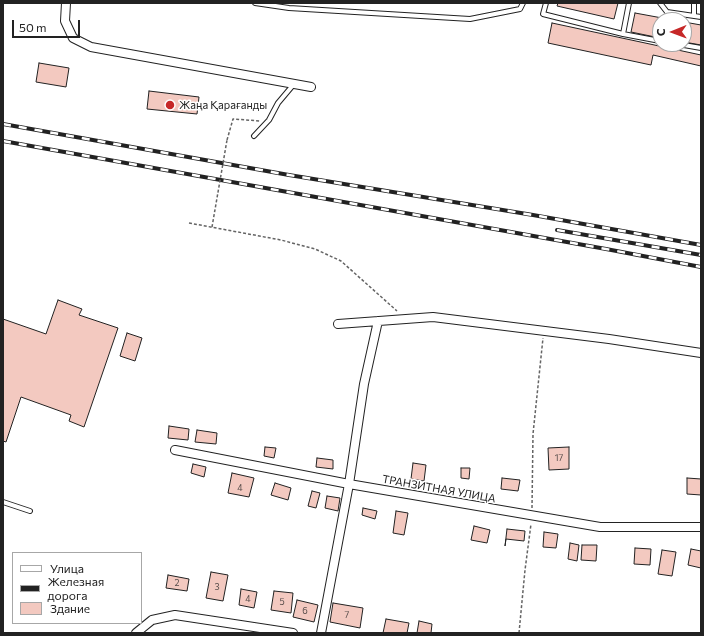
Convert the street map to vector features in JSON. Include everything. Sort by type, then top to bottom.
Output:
[{"type":"street","points":[[66,3],[65,21],[74,38],[91,47],[311,87]]},
{"type":"street","points":[[338,324],[432,317],[610,339],[701,354]]},
{"type":"street","points":[[321,633],[349,484],[364,384],[378,321]]},
{"type":"street","name":"ТРАНЗИТНАЯ УЛИЦА","points":[[175,450],[349,484],[600,527],[701,527]]},
{"type":"street","points":[[136,633],[152,620],[175,615],[293,633]]},
{"type":"lane","points":[[255,3],[277,5],[289,8],[470,19],[520,9],[523,3]]},
{"type":"lane","points":[[546,3],[543,14],[652,39]]},
{"type":"lane","points":[[624,34],[628,3]]},
{"type":"lane","points":[[660,3],[667,12],[701,17]]},
{"type":"lane","points":[[694,3],[694,16]]},
{"type":"lane","points":[[254,136],[269,120],[278,103],[294,84]]},
{"type":"lane","points":[[3,502],[30,511]]},
{"type":"path","points":[[212,227],[227,140],[233,119],[269,120]]},
{"type":"path","points":[[189,223],[281,240],[315,249],[341,261],[405,319]]},
{"type":"path","points":[[519,633],[532,516],[533,434],[543,331]]},
{"type":"building","points":[[558,3],[618,3],[614,19],[557,6]]},
{"type":"building","points":[[635,13],[652,16],[652,36],[631,32]]},
{"type":"building","points":[[552,23],[652,44],[652,52],[687,52],[701,55],[701,66],[653,55],[651,65],[548,43]]},
{"type":"building","points":[[692,23],[701,25],[701,45],[692,43]]},
{"type":"building","points":[[39,63],[69,68],[66,87],[36,82]]},
{"type":"building","points":[[149,91],[199,97],[197,114],[147,109]]},
{"type":"building","points":[[58,300],[82,309],[79,315],[118,328],[84,427],[69,421],[71,415],[21,397],[6,442],[3,441],[3,319],[46,334]]},
{"type":"building","points":[[127,333],[142,338],[135,361],[120,356]]},
{"type":"building","points":[[169,426],[189,429],[188,440],[168,438]]},
{"type":"building","points":[[197,430],[217,433],[216,444],[195,442]]},
{"type":"building","points":[[265,447],[276,448],[274,458],[264,456]]},
{"type":"building","points":[[569,447],[569,469],[549,470],[548,448]]},
{"type":"building","points":[[317,458],[333,460],[333,469],[316,467]]},
{"type":"building","points":[[413,463],[426,465],[424,481],[411,479]]},
{"type":"building","points":[[193,464],[206,467],[204,477],[191,473]]},
{"type":"building","points":[[461,468],[470,468],[469,479],[461,478]]},
{"type":"building","points":[[232,473],[254,478],[249,497],[228,493]]},
{"type":"building","points":[[502,478],[520,480],[518,491],[501,489]]},
{"type":"building","points":[[687,478],[701,479],[701,495],[687,494]]},
{"type":"building","points":[[275,483],[291,488],[288,500],[271,495]]},
{"type":"building","points":[[312,491],[320,493],[316,508],[308,506]]},
{"type":"building","points":[[327,496],[340,498],[338,511],[325,508]]},
{"type":"building","points":[[363,508],[377,511],[375,519],[362,515]]},
{"type":"building","points":[[396,511],[408,513],[404,535],[393,533]]},
{"type":"building","points":[[474,526],[490,530],[487,543],[471,540]]},
{"type":"building","points":[[507,529],[525,531],[524,541],[506,539],[505,546]]},
{"type":"building","points":[[544,532],[558,534],[556,548],[543,547]]},
{"type":"building","points":[[570,543],[579,545],[577,561],[568,559]]},
{"type":"building","points":[[582,545],[597,545],[596,561],[581,560]]},
{"type":"building","points":[[635,548],[651,549],[650,565],[634,564]]},
{"type":"building","points":[[691,549],[701,551],[701,568],[688,565]]},
{"type":"building","points":[[662,550],[676,552],[672,576],[658,574]]},
{"type":"building","points":[[211,572],[228,575],[223,601],[206,598]]},
{"type":"building","points":[[168,575],[189,579],[187,591],[166,588]]},
{"type":"building","points":[[241,589],[257,592],[254,608],[239,605]]},
{"type":"building","points":[[274,591],[293,593],[291,613],[271,610]]},
{"type":"building","points":[[297,600],[318,605],[314,622],[293,617]]},
{"type":"building","points":[[333,603],[363,608],[360,628],[330,622]]},
{"type":"building","points":[[386,619],[409,623],[407,633],[383,633]]},
{"type":"building","points":[[419,621],[432,624],[431,633],[417,633]]},
{"type":"railway","points":[[3,124],[289,175],[533,215],[701,245]]},
{"type":"railway","points":[[3,141],[701,267]]},
{"type":"railway","points":[[557,230],[701,255]]},
{"type":"place","name":"Жаңа Қарағанды","points":[[170,105]]}]
